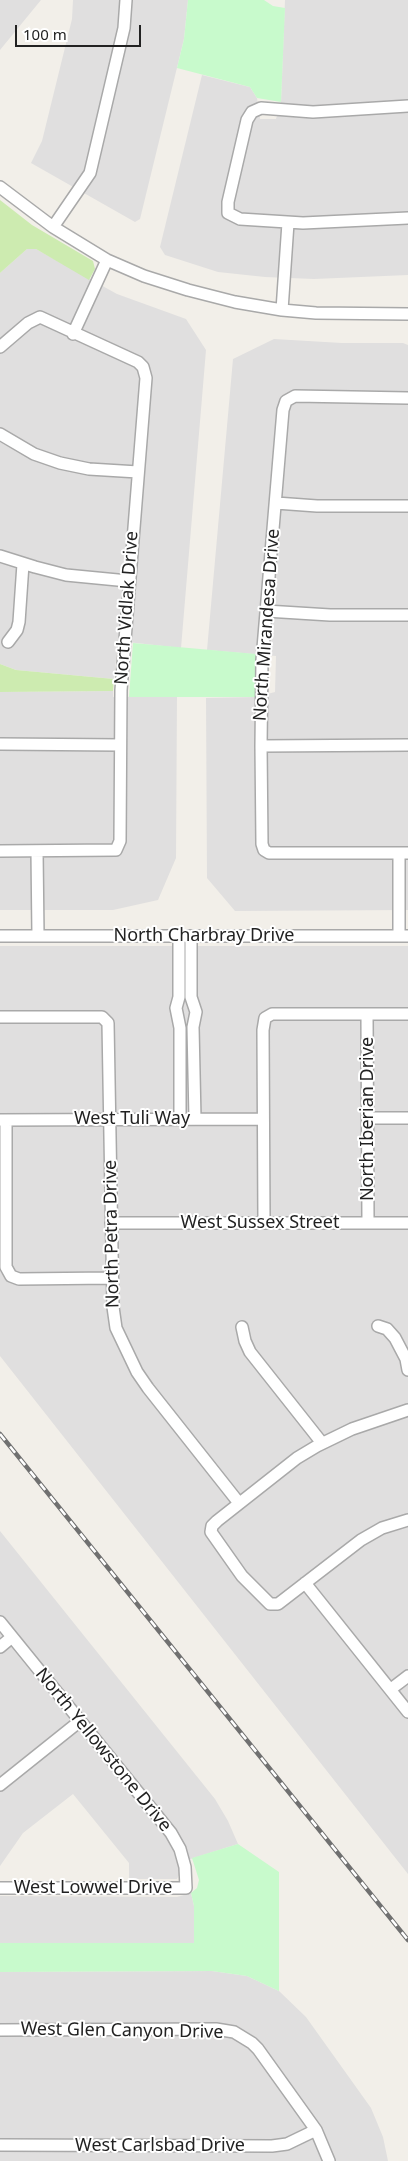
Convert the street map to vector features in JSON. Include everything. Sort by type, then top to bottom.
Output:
[{"type":"street","points":[[53,227],[90,173],[124,28],[126,0]]},
{"type":"street","points":[[408,106],[313,112],[261,108],[252,112],[247,120],[228,202],[228,213],[240,219],[288,223],[408,218]]},
{"type":"street","points":[[0,187],[53,227],[107,260],[144,276],[188,290],[235,302],[282,310],[316,313],[408,314]]},
{"type":"street","points":[[282,310],[288,223]]},
{"type":"street","points":[[0,347],[34,318],[40,317],[73,334],[107,260]]},
{"type":"street","name":"North Vidlak Drive","points":[[38,851],[116,850],[120,841],[120,690],[146,378],[143,367],[138,362],[73,334]]},
{"type":"street","name":"North Mirandesa Drive","points":[[404,853],[269,853],[264,850],[262,844],[261,746],[262,660],[283,410],[286,401],[295,396],[408,398]]},
{"type":"street","points":[[0,434],[34,454],[60,463],[89,469],[138,472]]},
{"type":"street","points":[[276,503],[317,506],[408,506]]},
{"type":"street","points":[[0,556],[23,564],[66,574],[128,580]]},
{"type":"street","points":[[8,642],[17,630],[19,622],[23,564]]},
{"type":"street","points":[[266,611],[330,615],[408,615]]},
{"type":"street","points":[[0,744],[120,744]]},
{"type":"street","points":[[261,746],[408,745]]},
{"type":"street","points":[[0,851],[38,851],[38,936]]},
{"type":"street","points":[[404,853],[404,936]]},
{"type":"street","name":"North Charbray Drive","points":[[0,936],[404,936]]},
{"type":"street","points":[[178,936],[179,997],[176,1008],[180,1028],[180,1119]]},
{"type":"street","points":[[191,936],[191,997],[196,1012],[193,1027],[195,1119]]},
{"type":"street","points":[[264,1223],[262,1030],[265,1018],[272,1014],[408,1014]]},
{"type":"street","name":"North Iberian Drive","points":[[367,1014],[368,1223]]},
{"type":"street","name":"North Petra Drive","points":[[0,1017],[102,1017],[108,1023],[112,1278],[116,1328],[137,1372],[239,1503]]},
{"type":"street","points":[[178,1022],[188,1024],[195,1020]]},
{"type":"street","points":[[368,1118],[408,1118]]},
{"type":"street","name":"West Tuli Way","points":[[3,1120],[264,1119]]},
{"type":"street","points":[[3,1120],[6,1268],[11,1276],[19,1279],[112,1278]]},
{"type":"street","name":"West Sussex Street","points":[[111,1223],[408,1223]]},
{"type":"street","points":[[378,1326],[387,1329],[395,1338],[406,1359],[408,1370]]},
{"type":"street","points":[[242,1327],[250,1352],[322,1442]]},
{"type":"street","points":[[408,1410],[352,1429],[322,1442],[297,1458],[239,1503],[212,1526],[211,1532],[242,1576],[263,1599],[270,1604],[278,1604],[361,1540],[382,1528],[408,1520]]},
{"type":"street","points":[[305,1583],[408,1712]]},
{"type":"street","name":"North Yellowstone Drive","points":[[0,1622],[171,1833],[180,1849],[185,1866],[186,1888]]},
{"type":"street","points":[[0,1647],[12,1637]]},
{"type":"street","points":[[391,1689],[408,1676]]},
{"type":"street","points":[[0,1785],[80,1721]]},
{"type":"street","name":"West Lowwel Drive","points":[[0,1888],[186,1888]]},
{"type":"street","name":"West Glen Canyon Drive","points":[[0,2030],[216,2029],[234,2032],[258,2049],[316,2130]]},
{"type":"street","points":[[316,2130],[329,2161]]},
{"type":"street","name":"West Carlsbad Drive","points":[[0,2146],[272,2146],[287,2144],[316,2130]]},
{"type":"shaded area","points":[[0,0],[41,0],[0,50]]},
{"type":"shaded area","points":[[73,0],[188,0],[184,39],[140,219],[135,222],[31,163],[42,141],[72,19]]},
{"type":"shaded area","points":[[285,0],[408,0],[408,275],[314,279],[265,277],[218,272],[165,255],[160,247],[202,75],[250,87],[257,98],[260,119],[276,119],[281,102]]},
{"type":"shaded area","points":[[27,249],[36,249],[117,294],[186,319],[206,350],[181,648],[118,641],[114,679],[16,670],[0,664],[0,273]]},
{"type":"shaded area","points":[[274,339],[342,343],[403,343],[408,345],[408,910],[235,911],[207,878],[206,698],[256,697],[275,692],[276,656],[207,650],[233,359]]},
{"type":"shaded area","points":[[113,691],[113,697],[177,696],[176,858],[158,900],[113,910],[0,910],[0,692]]},
{"type":"shaded area","points":[[0,946],[408,946],[408,1874],[0,1356]]},
{"type":"shaded area","points":[[0,1531],[215,1799],[228,1821],[238,1844],[178,1863],[180,1873],[177,1879],[129,1879],[129,1863],[73,1794],[23,1833],[0,1866]]},
{"type":"shaded area","points":[[191,1893],[194,1906],[194,1943],[0,1943],[0,1896],[177,1897]]},
{"type":"shaded area","points":[[212,1971],[247,1976],[279,1991],[306,2017],[371,2108],[383,2137],[388,2161],[0,2161],[0,1972]]},
{"type":"green space","points":[[188,0],[264,0],[273,6],[285,8],[281,102],[257,98],[250,87],[177,68],[184,39]]},
{"type":"green space","points":[[0,200],[32,225],[93,261],[95,269],[89,280],[36,249],[27,249],[0,273]]},
{"type":"green space","points":[[133,643],[256,654],[256,697],[129,697]]},
{"type":"green space","points":[[0,664],[16,670],[114,679],[113,691],[0,692]]},
{"type":"green space","points":[[238,1844],[279,1872],[279,1991],[247,1976],[212,1971],[0,1972],[0,1943],[194,1943],[194,1906],[191,1893],[197,1888],[199,1880],[192,1858]]},
{"type":"railway","points":[[0,1434],[408,1940]]}]
